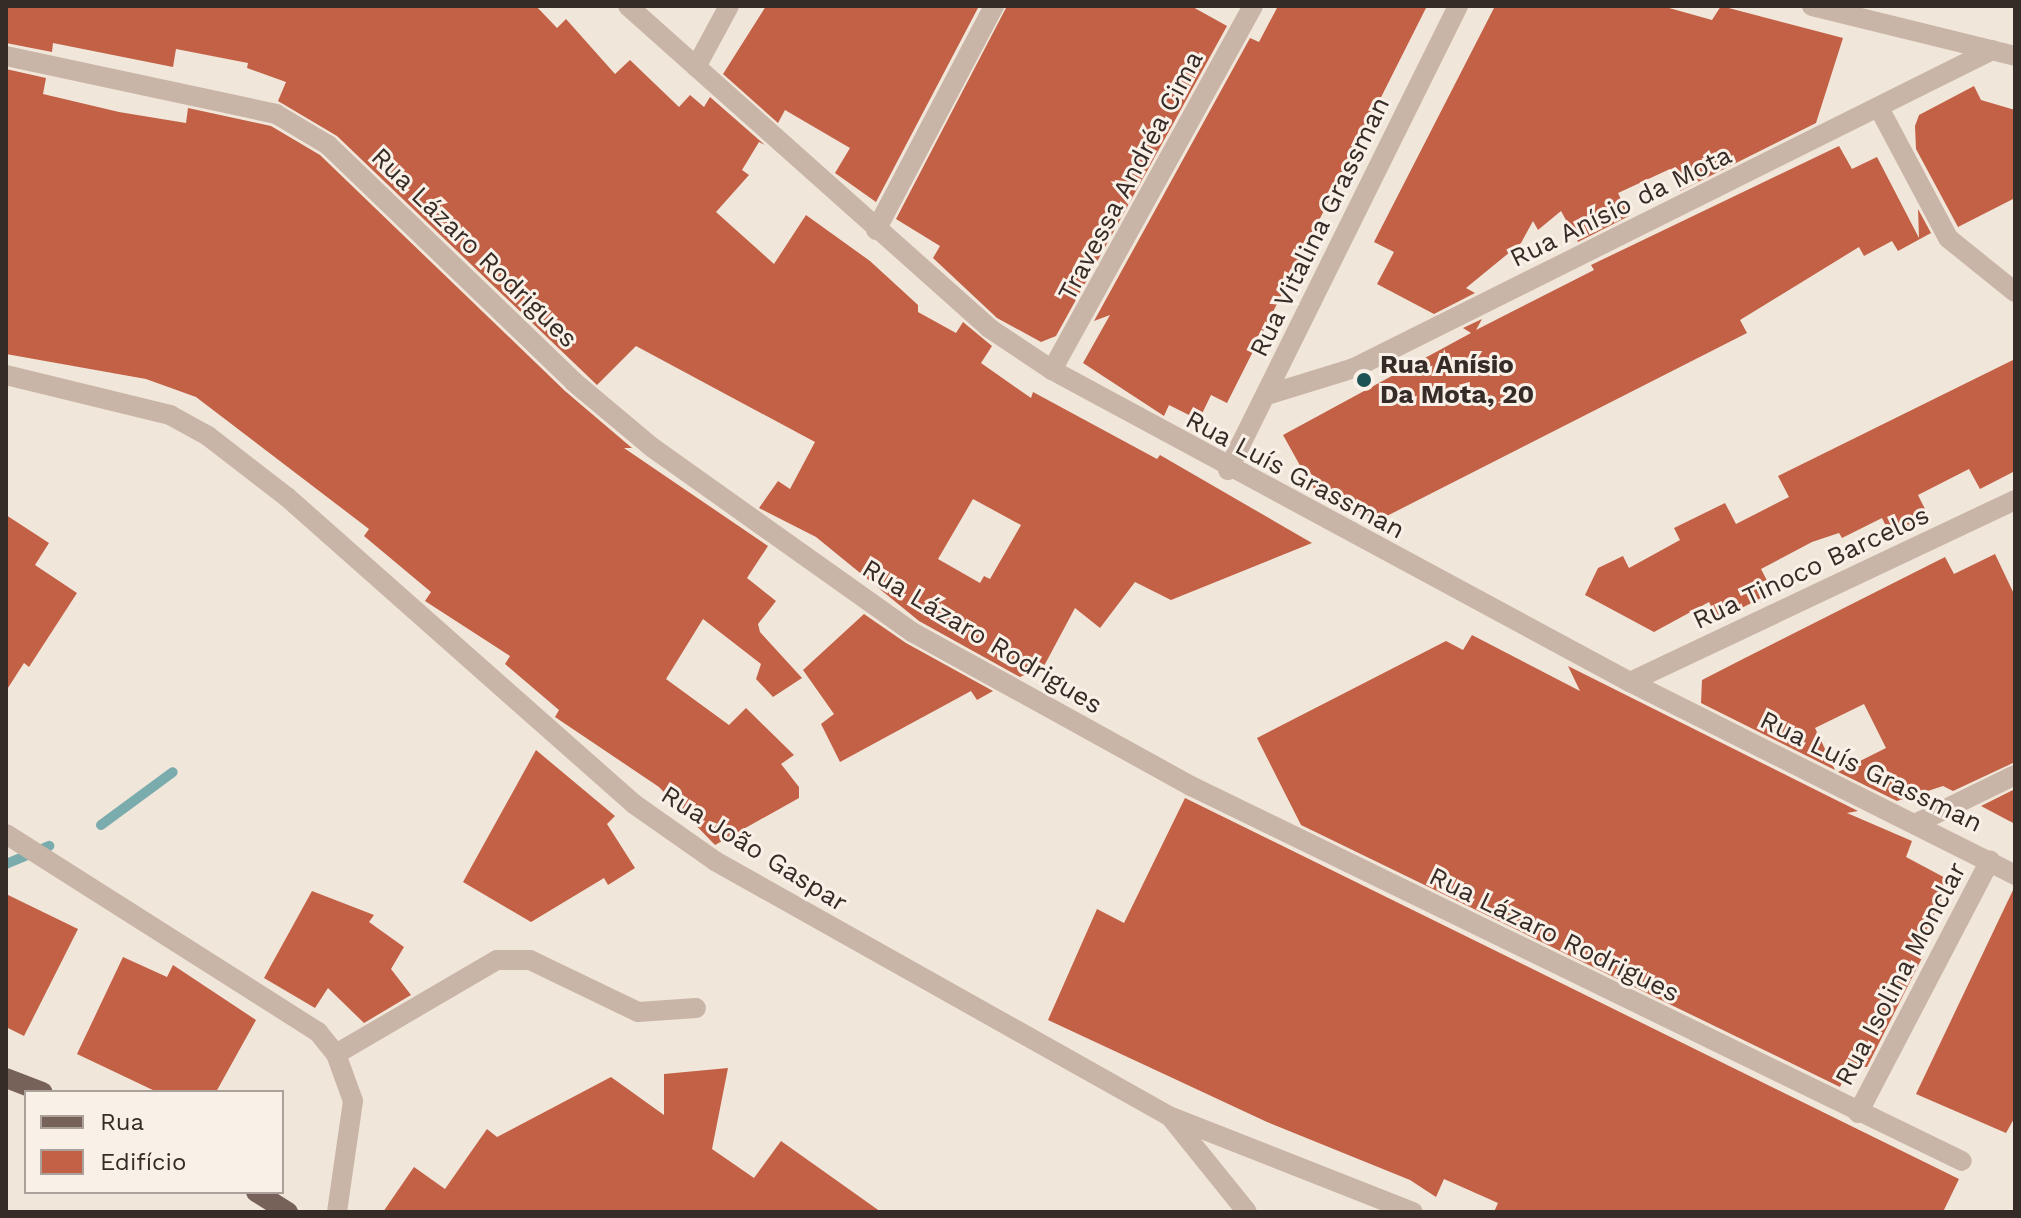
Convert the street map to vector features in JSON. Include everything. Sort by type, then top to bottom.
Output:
[{"type":"main road","points":[[6,1078],[37,1090]]},
{"type":"main road","points":[[259,1194],[288,1212]]},
{"type":"street","name":"Rua Luís Grassman","points":[[628,6],[989,328],[1052,370],[1228,470],[1630,682],[1919,822],[2015,875]]},
{"type":"street","points":[[696,67],[729,6]]},
{"type":"street","points":[[876,230],[994,6]]},
{"type":"street","name":"Travessa Andréa Cima","points":[[1052,370],[1253,6]]},
{"type":"street","name":"Rua Vitalina Grassman","points":[[1228,470],[1458,6]]},
{"type":"street","points":[[1812,6],[2015,56]]},
{"type":"street","name":"Rua Anísio da Mota","points":[[1267,395],[1354,368],[1992,50]]},
{"type":"street","name":"Rua Lázaro Rodrigues","points":[[6,56],[276,114],[328,145],[574,382],[653,448],[912,632],[1191,786],[1962,1161]]},
{"type":"street","points":[[1879,108],[1948,238],[2015,292]]},
{"type":"street","name":"Rua João Gaspar","points":[[6,375],[170,415],[208,436],[287,497],[682,841],[1169,1116],[1413,1212]]},
{"type":"street","name":"Rua Tinoco Barcelos","points":[[1630,682],[2015,500]]},
{"type":"street","points":[[1919,822],[2015,775]]},
{"type":"street","points":[[6,834],[318,1032],[336,1054],[353,1101],[337,1212]]},
{"type":"street","name":"Rua Isolina Monclar","points":[[1858,1113],[1990,860]]},
{"type":"street","points":[[336,1054],[497,960],[530,960],[638,1012],[696,1008]]},
{"type":"street","points":[[1169,1116],[1247,1212]]},
{"type":"building","points":[[6,6],[536,6],[557,28],[566,19],[615,74],[630,60],[679,107],[690,95],[704,107],[710,97],[765,145],[759,142],[742,170],[749,175],[716,212],[774,264],[806,215],[870,261],[918,305],[918,312],[956,333],[963,322],[992,346],[981,363],[1031,398],[1033,392],[1157,459],[1160,455],[1312,543],[1171,600],[1135,582],[1100,628],[1075,608],[1044,666],[1020,677],[919,621],[816,537],[759,508],[778,481],[790,489],[815,442],[636,346],[597,385],[337,136],[278,101],[286,82],[247,68],[248,63],[176,49],[173,67],[53,43],[52,52],[6,43]],"holes":[[[973,499],[1021,525],[990,579],[984,576],[980,583],[938,559]]]},
{"type":"building","points":[[766,6],[979,6],[876,202],[835,173],[850,148],[785,110],[778,123],[723,74]]},
{"type":"building","points":[[1007,6],[1191,6],[1227,26],[1056,336],[1041,342],[997,318],[933,258],[940,246],[896,219]]},
{"type":"building","points":[[1278,6],[1427,6],[1227,403],[1211,395],[1199,420],[1169,405],[1164,416],[1083,363],[1110,315],[1094,321],[1250,38],[1259,42]]},
{"type":"building","points":[[1495,6],[1662,6],[1712,20],[1721,6],[1843,38],[1816,123],[1680,191],[1670,169],[1618,193],[1629,216],[1578,242],[1561,211],[1538,230],[1533,221],[1521,243],[1466,288],[1475,293],[1434,314],[1377,284],[1394,252],[1374,242]]},
{"type":"building","points":[[6,69],[46,78],[43,94],[119,112],[186,123],[188,108],[271,126],[320,155],[565,391],[632,448],[624,448],[768,546],[747,578],[776,601],[758,624],[760,632],[802,678],[773,697],[756,679],[761,664],[703,619],[666,679],[729,725],[746,708],[794,755],[781,764],[799,787],[799,798],[715,845],[659,787],[555,717],[559,710],[505,664],[510,656],[425,601],[431,592],[364,536],[369,529],[196,397],[146,379],[6,354]]},
{"type":"building","points":[[1974,86],[1981,100],[2015,110],[2015,198],[1958,227],[1916,149],[1915,126],[1919,115]]},
{"type":"building","points":[[1839,146],[1852,169],[1877,157],[1919,238],[1918,209],[1931,233],[1898,251],[1892,241],[1864,256],[1859,247],[1740,320],[1747,333],[1377,521],[1312,487],[1283,435],[1471,333],[1463,328],[1482,319],[1476,330],[1594,270],[1591,265]]},
{"type":"building","points":[[2015,359],[2015,471],[1980,489],[1969,469],[1918,495],[1928,515],[1890,534],[1882,518],[1842,538],[1839,533],[1812,542],[1761,569],[1773,592],[1718,620],[1709,602],[1654,632],[1585,595],[1598,568],[1623,556],[1629,568],[1680,540],[1674,528],[1725,503],[1736,524],[1789,497],[1778,476]]},
{"type":"building","points":[[6,515],[49,543],[35,565],[77,593],[29,667],[24,663],[6,691]]},
{"type":"building","points":[[1995,554],[2015,596],[2015,762],[1953,791],[1943,786],[1897,801],[1838,772],[1886,748],[1864,704],[1815,728],[1835,770],[1701,703],[1702,680],[1743,659],[1945,557],[1954,574]]},
{"type":"building","points":[[864,614],[906,643],[993,691],[977,700],[971,691],[840,762],[821,724],[834,714],[803,670]]},
{"type":"building","points":[[1472,635],[1580,691],[1568,666],[1858,811],[1847,813],[1912,841],[1906,857],[1951,881],[1916,951],[1923,956],[1867,1067],[1849,1067],[1840,1087],[1301,825],[1257,738],[1446,641],[1463,650]]},
{"type":"building","points":[[536,750],[615,816],[607,824],[635,868],[608,885],[604,878],[531,922],[463,882]]},
{"type":"building","points":[[2015,789],[2015,824],[1981,806]]},
{"type":"building","points":[[1185,798],[1959,1179],[1943,1212],[1494,1212],[1498,1203],[1444,1179],[1436,1197],[1410,1180],[1267,1122],[1048,1020],[1097,909],[1124,923]]},
{"type":"building","points":[[2014,888],[2015,1117],[2006,1133],[1916,1094]]},
{"type":"building","points":[[312,891],[374,915],[369,922],[404,947],[391,969],[411,995],[364,1023],[328,988],[315,1008],[264,978]]},
{"type":"building","points":[[6,894],[78,929],[24,1036],[6,1027]]},
{"type":"building","points":[[123,957],[167,977],[173,965],[256,1020],[217,1090],[153,1090],[77,1054]]},
{"type":"building","points":[[728,1068],[712,1149],[754,1178],[781,1141],[881,1212],[383,1212],[414,1167],[445,1189],[487,1129],[497,1137],[611,1077],[664,1115],[664,1074]]},
{"type":"waterway","points":[[101,825],[173,772]]},
{"type":"waterway","points":[[6,864],[49,846]]},
{"type":"place","name":"Rua Anísio Da Mota, 20","points":[[1364,380]]}]
